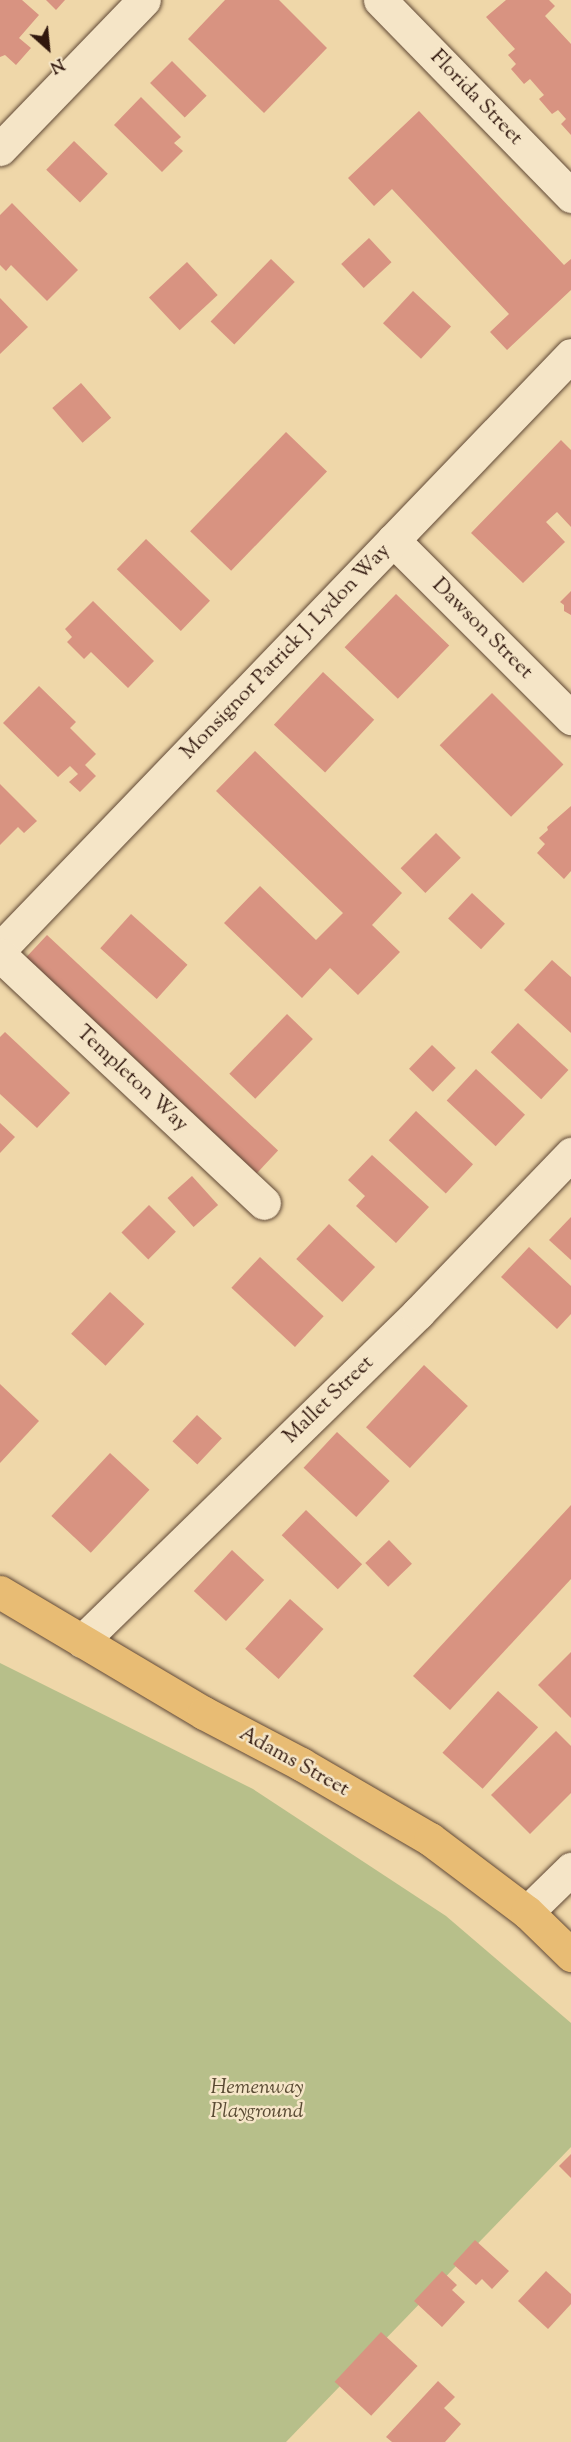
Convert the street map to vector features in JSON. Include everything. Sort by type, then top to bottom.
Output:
[{"type":"main road","name":"Adams Street","points":[[0,1592],[204,1713],[301,1764],[430,1839],[527,1912],[571,1955]]},
{"type":"street","points":[[0,149],[144,0]]},
{"type":"street","name":"Florida Street","points":[[380,0],[571,196]]},
{"type":"street","name":"Monsignor Patrick J. Lydon Way","points":[[0,949],[571,355]]},
{"type":"street","name":"Dawson Street","points":[[393,540],[571,718]]},
{"type":"street","name":"Templeton Way","points":[[0,956],[264,1203]]},
{"type":"street","name":"Mallet Street","points":[[82,1641],[409,1322],[571,1154]]},
{"type":"street","points":[[527,1912],[571,1869]]},
{"type":"green space","name":"Hemenway Playground","points":[[0,1663],[253,1789],[446,1916],[571,2023],[571,2147],[286,2442],[0,2442]]},
{"type":"building","points":[[0,0],[22,0],[39,15],[19,38],[31,48],[16,65],[5,55],[0,57]]},
{"type":"building","points":[[46,0],[65,0],[56,10]]},
{"type":"building","points":[[225,0],[279,0],[327,48],[264,113],[188,39]]},
{"type":"building","points":[[506,0],[549,0],[555,6],[545,16],[571,44],[571,135],[561,124],[566,119],[558,110],[552,114],[539,99],[544,95],[530,79],[524,84],[511,69],[516,64],[508,55],[515,49],[486,17]]},
{"type":"building","points":[[172,61],[207,96],[185,118],[150,83]]},
{"type":"building","points":[[141,97],[181,137],[174,143],[183,151],[162,172],[114,125]]},
{"type":"building","points":[[419,111],[564,265],[571,259],[571,290],[507,350],[490,332],[509,314],[392,189],[374,206],[348,178]]},
{"type":"building","points":[[74,141],[108,174],[80,202],[46,170]]},
{"type":"building","points":[[12,203],[78,270],[47,301],[11,265],[6,271],[0,265],[0,215]]},
{"type":"building","points":[[369,238],[392,262],[364,288],[341,264]]},
{"type":"building","points":[[271,259],[295,282],[234,345],[211,322]]},
{"type":"building","points":[[187,262],[218,295],[180,330],[149,297]]},
{"type":"building","points":[[413,291],[451,326],[421,359],[383,323]]},
{"type":"building","points":[[0,298],[28,327],[0,354]]},
{"type":"building","points":[[81,383],[111,418],[82,443],[52,408]]},
{"type":"building","points":[[286,432],[327,472],[231,571],[190,531]]},
{"type":"building","points":[[561,440],[571,450],[571,527],[557,512],[546,522],[565,542],[523,583],[471,533]]},
{"type":"building","points":[[146,539],[210,601],[181,631],[117,569]]},
{"type":"building","points":[[571,591],[571,615],[564,611],[564,605],[560,602]]},
{"type":"building","points":[[396,594],[449,645],[398,699],[345,647]]},
{"type":"building","points":[[93,601],[154,661],[128,688],[91,652],[84,659],[67,642],[72,637],[65,629]]},
{"type":"building","points":[[323,672],[374,720],[325,772],[274,725]]},
{"type":"building","points":[[39,686],[76,722],[70,728],[96,754],[85,765],[96,776],[80,792],[69,782],[78,774],[70,766],[58,777],[3,723]]},
{"type":"building","points":[[492,693],[563,764],[511,817],[440,745]]},
{"type":"building","points":[[255,751],[402,893],[372,925],[400,952],[358,995],[330,968],[302,998],[224,923],[260,886],[316,940],[343,913],[216,791]]},
{"type":"building","points":[[0,784],[37,821],[24,833],[18,827],[0,845]]},
{"type":"building","points":[[571,806],[571,871],[564,879],[537,853],[545,844],[539,838],[548,830],[547,827]]},
{"type":"building","points":[[436,833],[461,858],[425,893],[401,868]]},
{"type":"building","points":[[472,893],[505,924],[481,949],[448,919]]},
{"type":"building","points":[[131,914],[187,965],[157,999],[100,948]]},
{"type":"building","points":[[47,935],[278,1151],[242,1189],[11,974]]},
{"type":"building","points":[[552,960],[571,977],[571,1033],[524,990]]},
{"type":"building","points":[[287,1014],[313,1039],[255,1099],[229,1074]]},
{"type":"building","points":[[518,1023],[568,1070],[541,1099],[491,1052]]},
{"type":"building","points":[[5,1032],[70,1093],[37,1128],[0,1094],[0,1037]]},
{"type":"building","points":[[432,1045],[456,1068],[433,1092],[409,1069]]},
{"type":"building","points":[[476,1069],[525,1115],[496,1146],[447,1100]]},
{"type":"building","points":[[416,1111],[473,1164],[446,1193],[389,1140]]},
{"type":"building","points":[[0,1123],[15,1137],[0,1153]]},
{"type":"building","points":[[372,1155],[429,1207],[396,1243],[356,1206],[365,1196],[348,1180]]},
{"type":"building","points":[[192,1176],[218,1205],[194,1227],[167,1198]]},
{"type":"building","points":[[149,1205],[176,1232],[148,1259],[121,1233]]},
{"type":"building","points":[[571,1217],[571,1260],[549,1240]]},
{"type":"building","points":[[329,1224],[375,1267],[342,1302],[296,1259]]},
{"type":"building","points":[[529,1247],[571,1286],[571,1314],[557,1329],[501,1277]]},
{"type":"building","points":[[260,1257],[324,1316],[295,1347],[231,1288]]},
{"type":"building","points":[[110,1292],[144,1324],[105,1366],[71,1334]]},
{"type":"building","points":[[424,1365],[468,1406],[410,1468],[366,1427]]},
{"type":"building","points":[[0,1384],[39,1421],[0,1463]]},
{"type":"building","points":[[197,1415],[222,1438],[197,1465],[172,1441]]},
{"type":"building","points":[[337,1432],[390,1481],[356,1517],[304,1468]]},
{"type":"building","points":[[110,1453],[149,1490],[91,1553],[51,1516]]},
{"type":"building","points":[[571,1505],[571,1579],[450,1710],[413,1676]]},
{"type":"building","points":[[306,1510],[362,1564],[338,1589],[282,1535]]},
{"type":"building","points":[[389,1540],[412,1564],[388,1587],[365,1563]]},
{"type":"building","points":[[232,1550],[264,1580],[226,1621],[194,1591]]},
{"type":"building","points":[[290,1599],[323,1629],[279,1679],[245,1649]]},
{"type":"building","points":[[571,1652],[571,1718],[538,1685]]},
{"type":"building","points":[[498,1691],[538,1727],[483,1789],[442,1753]]},
{"type":"building","points":[[556,1731],[571,1746],[571,1793],[530,1834],[491,1795]]},
{"type":"building","points":[[571,2154],[571,2178],[559,2166]]},
{"type":"building","points":[[475,2240],[509,2271],[492,2289],[482,2279],[476,2285],[453,2264]]},
{"type":"building","points":[[442,2271],[457,2285],[452,2290],[465,2302],[442,2327],[414,2301]]},
{"type":"building","points":[[546,2271],[571,2294],[571,2304],[548,2329],[518,2301]]},
{"type":"building","points":[[381,2332],[418,2366],[371,2416],[335,2382]]},
{"type":"building","points":[[438,2381],[455,2397],[444,2408],[461,2424],[445,2442],[392,2442],[386,2437]]}]
